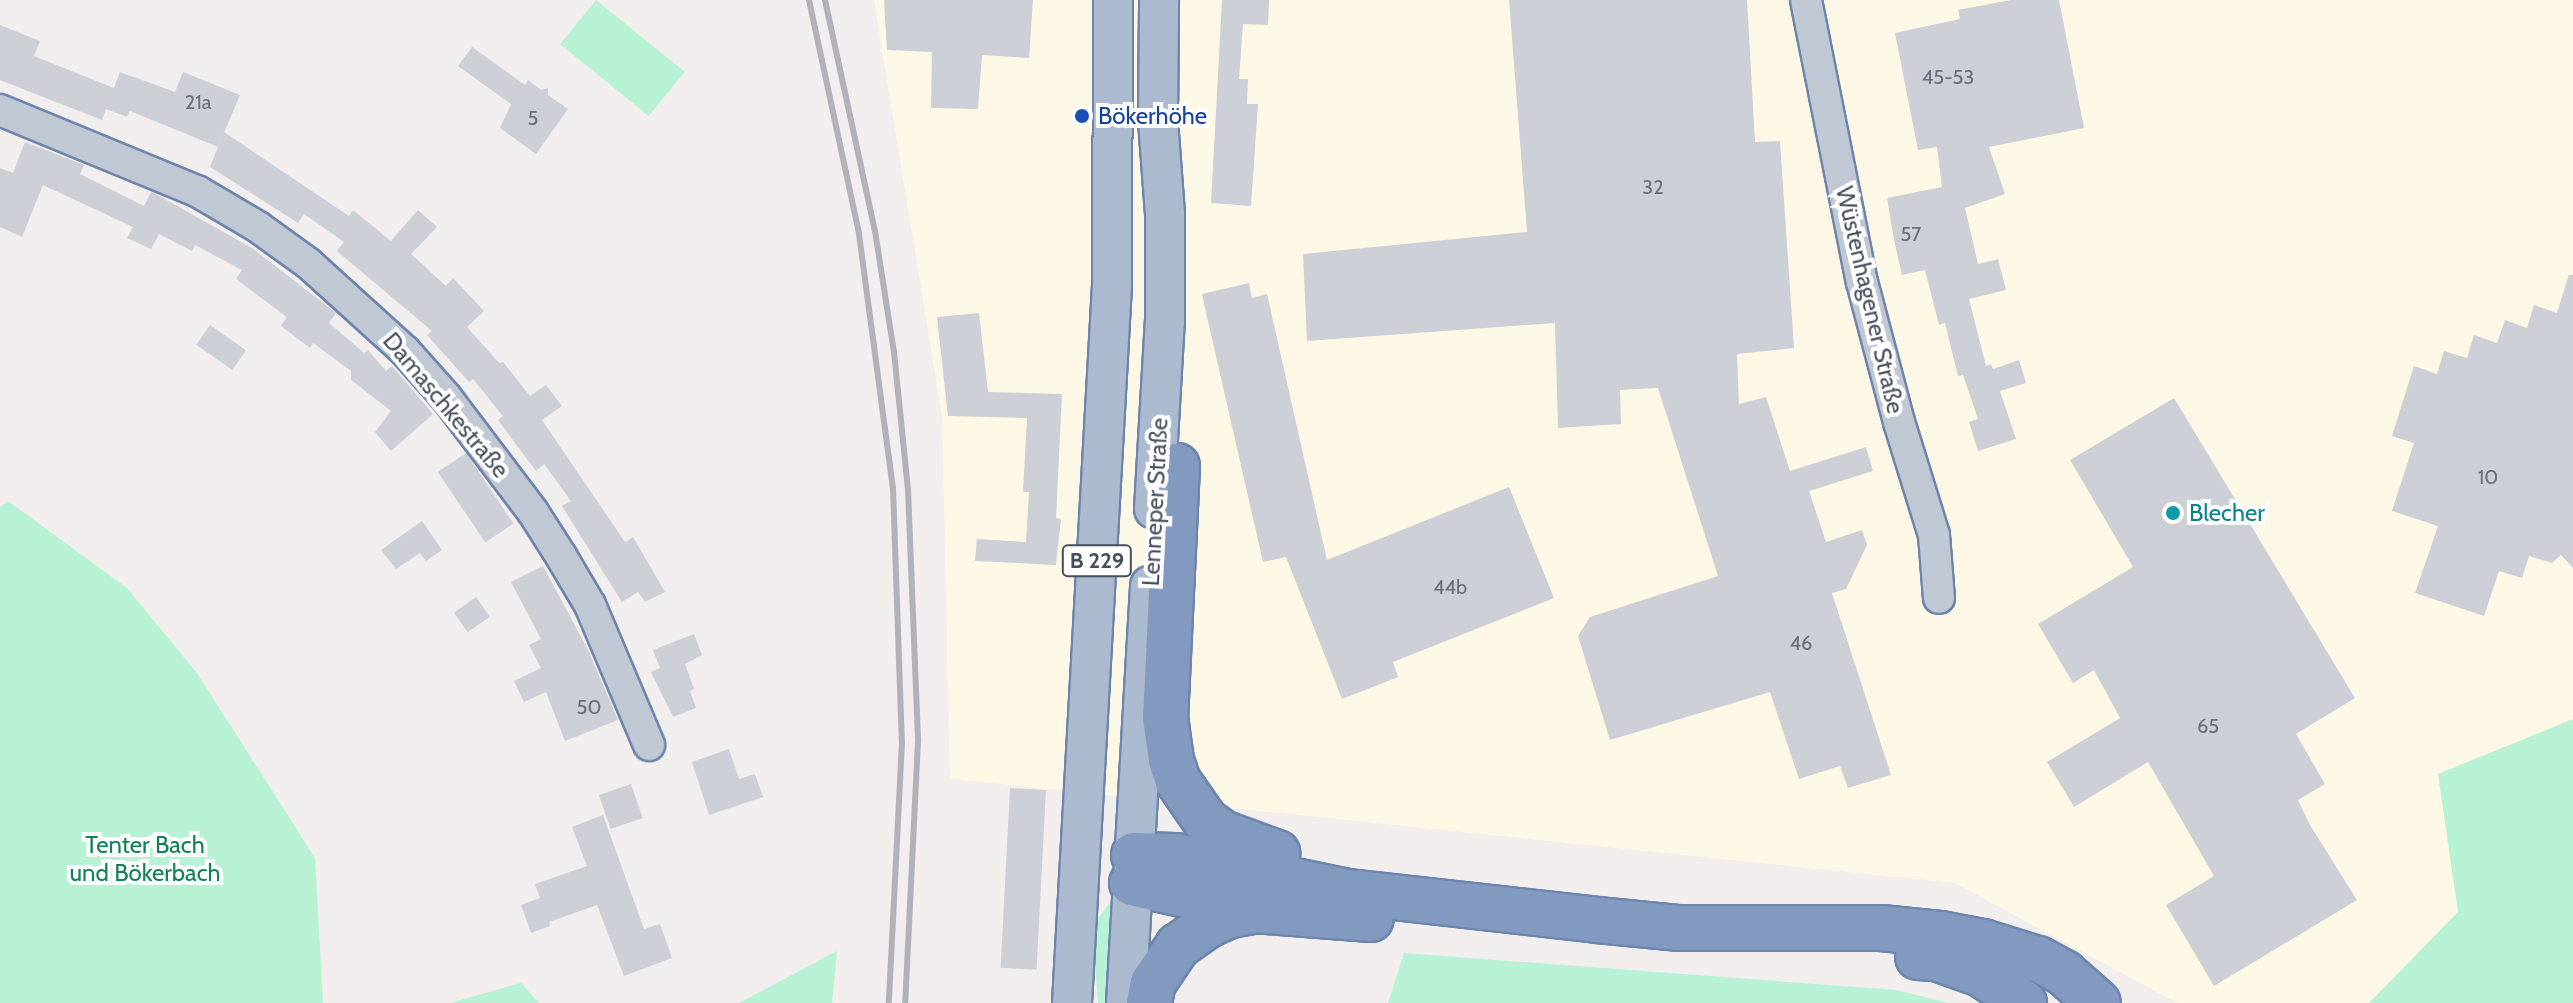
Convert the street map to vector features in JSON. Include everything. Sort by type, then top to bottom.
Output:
[{"type":"highway","points":[[1168,446],[1165,717],[1178,781],[1192,807],[1222,833],[1293,858],[1349,892]]},
{"type":"highway","points":[[1133,869],[1176,856],[1349,892],[1678,928],[1881,928],[1940,934],[1983,942],[2038,959],[2064,973],[2098,1003]]},
{"type":"highway","points":[[1133,869],[1254,910],[1688,948],[1826,950],[1936,958],[1981,974],[2024,1003]]},
{"type":"highway","points":[[1149,1003],[1153,983],[1178,946],[1208,925],[1230,915],[1254,910]]},
{"type":"main road","name":"B 229","points":[[1072,1003],[1113,272],[1113,0]]},
{"type":"main road","name":"Lenneper Straße","points":[[1126,1003],[1133,869],[1168,446],[1165,254],[1158,121],[1162,9]]},
{"type":"main road","points":[[1079,863],[1133,869]]},
{"type":"street","name":"Wüstenhagener Straße","points":[[1806,0],[1862,282],[1899,422],[1934,535],[1939,598]]},
{"type":"street","name":"Damaschkestraße","points":[[0,110],[197,191],[258,227],[308,263],[405,351],[446,397],[533,512],[561,556],[602,629],[649,745]]},
{"type":"shaded area","points":[[874,0],[2573,0],[2573,719],[2438,774],[2458,912],[2369,1003],[2177,1003],[1955,883],[950,779],[942,417]]},
{"type":"green space","points":[[596,0],[685,72],[649,116],[560,44]]},
{"type":"green space","name":"Tenter Bach und Bökerbach","points":[[8,501],[127,588],[197,673],[315,858],[323,1003],[0,1003],[0,507]]},
{"type":"green space","points":[[2573,719],[2573,1003],[2369,1003],[2458,912],[2438,774]]},
{"type":"green space","points":[[1109,904],[1113,906],[1108,1003],[1098,1003],[1093,934],[1099,917]]},
{"type":"green space","points":[[837,951],[832,1003],[739,1003]]},
{"type":"green space","points":[[1404,953],[1896,990],[1949,1003],[1388,1003]]},
{"type":"green space","points":[[521,983],[539,1003],[450,1003]]},
{"type":"building","points":[[884,0],[1033,0],[1029,58],[982,55],[978,109],[931,108],[932,52],[887,50]]},
{"type":"building","points":[[1222,0],[1269,0],[1268,25],[1243,24],[1239,79],[1248,79],[1247,104],[1258,104],[1251,206],[1211,203]]},
{"type":"building","points":[[1509,0],[1747,0],[1755,142],[1780,141],[1794,348],[1737,354],[1739,404],[1766,397],[1790,471],[1866,447],[1873,471],[1809,491],[1826,542],[1862,530],[1867,545],[1846,589],[1832,593],[1891,775],[1848,788],[1840,766],[1799,779],[1770,692],[1610,740],[1578,636],[1590,617],[1718,576],[1658,388],[1620,390],[1621,424],[1558,428],[1555,323],[1307,341],[1303,254],[1527,232]]},
{"type":"building","points":[[2011,0],[2059,0],[2084,128],[1989,147],[2005,194],[1965,208],[1978,264],[1998,259],[2006,290],[1969,299],[1986,366],[1991,364],[1993,369],[2019,360],[2026,383],[2000,391],[2016,439],[1978,451],[1969,422],[1978,419],[1963,375],[1958,376],[1945,323],[1939,325],[1925,270],[1902,275],[1894,240],[1887,198],[1942,187],[1937,147],[1918,150],[1895,33],[1960,19],[1958,10]]},
{"type":"building","points":[[0,25],[40,41],[34,56],[114,88],[120,72],[175,92],[183,72],[240,95],[218,147],[130,111],[127,117],[106,109],[102,120],[0,80]]},
{"type":"building","points":[[472,47],[525,85],[528,80],[541,90],[548,88],[548,95],[568,109],[536,154],[500,128],[511,104],[458,66]]},
{"type":"building","points":[[224,132],[349,216],[353,210],[391,241],[418,210],[437,227],[411,254],[446,286],[453,278],[484,311],[467,327],[499,363],[503,362],[530,396],[546,385],[562,406],[542,420],[625,542],[633,537],[665,592],[645,602],[638,592],[622,602],[562,506],[571,501],[544,464],[536,471],[498,420],[503,416],[473,379],[469,382],[427,335],[432,331],[337,251],[344,242],[304,214],[298,223],[210,167]]},
{"type":"building","points":[[25,142],[84,165],[80,174],[144,206],[151,192],[154,193],[252,248],[336,313],[329,323],[364,353],[368,350],[386,371],[392,366],[433,414],[391,451],[375,432],[391,411],[351,380],[351,371],[313,343],[310,348],[281,326],[287,317],[236,279],[242,270],[195,245],[192,251],[159,234],[151,249],[127,238],[133,227],[43,185],[22,237],[0,227],[0,168],[13,173]]},
{"type":"building","points":[[2569,275],[2573,275],[2573,568],[2561,555],[2552,563],[2529,556],[2522,578],[2499,571],[2484,616],[2415,593],[2438,526],[2392,511],[2414,443],[2392,436],[2414,366],[2437,374],[2444,351],[2467,358],[2474,335],[2497,343],[2505,320],[2527,328],[2534,305],[2557,313]]},
{"type":"building","points":[[1249,283],[1252,298],[1267,294],[1327,560],[1509,487],[1554,598],[1393,662],[1398,677],[1342,699],[1286,557],[1263,562],[1205,308],[1202,294]]},
{"type":"building","points":[[979,313],[988,392],[1062,394],[1056,518],[1061,519],[1056,565],[975,561],[977,539],[1026,542],[1029,492],[1023,492],[1027,418],[948,416],[937,317]]},
{"type":"building","points":[[210,325],[246,350],[232,370],[196,345]]},
{"type":"building","points":[[2174,398],[2355,698],[2296,734],[2325,784],[2298,800],[2357,900],[2214,986],[2166,905],[2214,876],[2148,762],[2074,807],[2047,762],[2120,718],[2094,670],[2073,683],[2038,624],[2133,567],[2070,460]]},
{"type":"building","points":[[466,453],[514,523],[485,542],[438,472]]},
{"type":"building","points":[[422,521],[442,550],[426,561],[420,553],[396,569],[381,550]]},
{"type":"building","points":[[543,566],[588,650],[618,720],[565,741],[546,692],[524,702],[514,681],[541,668],[529,645],[541,639],[511,582]]},
{"type":"building","points":[[476,597],[490,617],[468,632],[454,612]]},
{"type":"building","points":[[694,634],[702,655],[685,664],[694,689],[690,691],[696,708],[673,717],[651,672],[660,668],[653,650]]},
{"type":"building","points":[[729,749],[739,779],[755,774],[763,797],[709,815],[692,762]]},
{"type":"building","points":[[631,784],[643,818],[611,829],[599,795]]},
{"type":"building","points":[[1010,788],[1046,790],[1037,970],[1001,968]]},
{"type":"building","points":[[603,815],[644,929],[660,924],[672,958],[624,976],[597,905],[549,922],[550,926],[531,933],[521,905],[540,898],[535,884],[587,866],[572,827]]},
{"type":"railway","points":[[809,0],[859,234],[893,488],[902,742],[889,1003]]},
{"type":"railway","points":[[825,0],[875,231],[894,352],[908,490],[918,741],[905,1003]]},
{"type":"place","name":"Bökerhöhe","points":[[1082,116]]},
{"type":"place","name":"Blecher","points":[[2173,513]]}]
